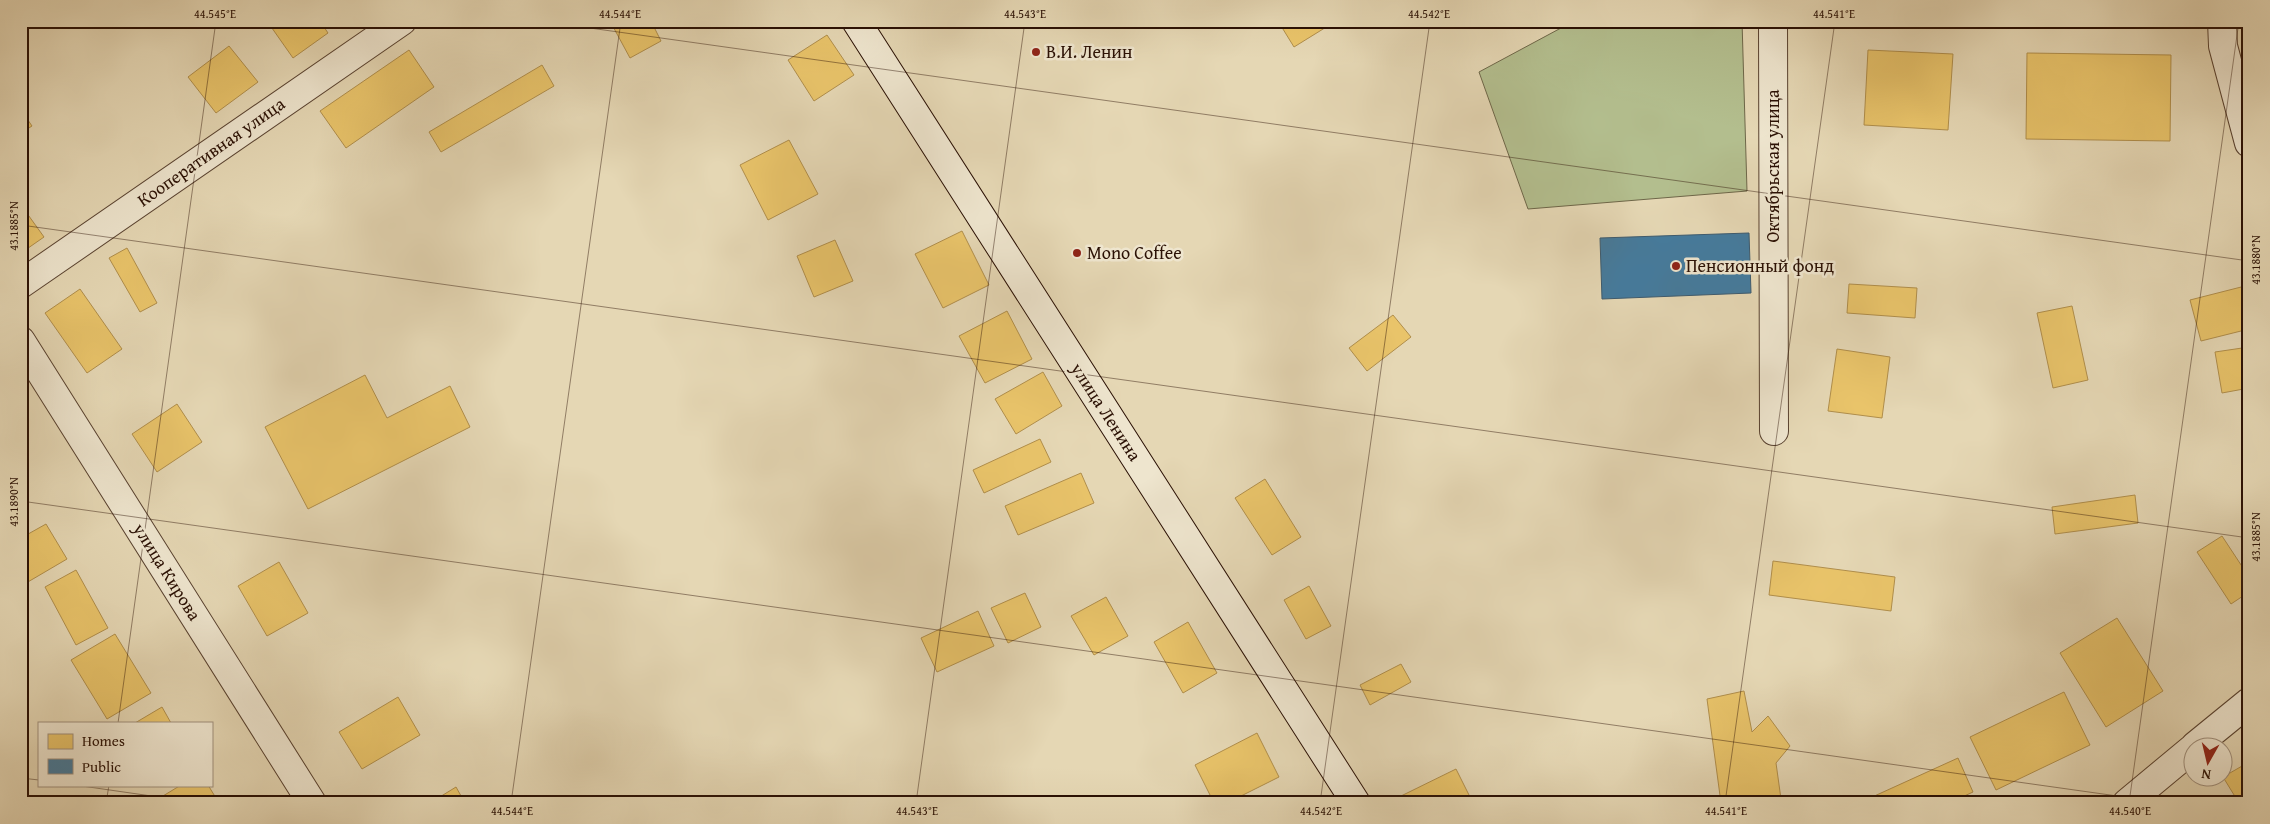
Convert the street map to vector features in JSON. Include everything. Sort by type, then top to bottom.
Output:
[{"type":"street","name":"Кооперативная улица","points":[[21,284],[402,21]]},
{"type":"street","name":"улица Ленина","points":[[856,21],[1356,803]]},
{"type":"street","name":"Октябрьская улица","points":[[1773,21],[1774,431]]},
{"type":"street","points":[[2222,21],[2223,46],[2249,144]]},
{"type":"street","name":"улица Кирова","points":[[21,341],[312,803]]},
{"type":"street","points":[[2208,736],[2249,702]]},
{"type":"street","points":[[2127,803],[2182,758]]},
{"type":"green space","points":[[1574,21],[1742,21],[1747,191],[1528,209],[1479,72]]},
{"type":"building: Homes","points":[[267,21],[320,21],[328,33],[293,58]]},
{"type":"building: Homes","points":[[610,21],[651,21],[661,41],[630,58]]},
{"type":"building: Homes","points":[[1278,21],[1336,21],[1294,47]]},
{"type":"building: Homes","points":[[827,35],[854,75],[814,101],[788,60]]},
{"type":"building: Homes","points":[[229,46],[258,82],[216,113],[188,77]]},
{"type":"building: Homes","points":[[409,50],[434,87],[346,148],[320,111]]},
{"type":"building: Homes","points":[[1868,50],[1953,54],[1948,130],[1864,125]]},
{"type":"building: Homes","points":[[2027,53],[2171,55],[2170,141],[2026,139]]},
{"type":"building: Homes","points":[[542,65],[554,86],[441,152],[429,132]]},
{"type":"building: Homes","points":[[21,110],[32,126],[21,133]]},
{"type":"building: Homes","points":[[789,140],[818,194],[768,220],[740,165]]},
{"type":"building: Homes","points":[[21,205],[44,237],[21,253]]},
{"type":"building: Homes","points":[[962,231],[989,285],[943,308],[915,254]]},
{"type":"building: Homes","points":[[835,240],[853,281],[814,297],[797,256]]},
{"type":"building: Homes","points":[[127,248],[157,303],[140,312],[109,258]]},
{"type":"building: Homes","points":[[1849,284],[1917,288],[1915,318],[1847,313]]},
{"type":"building: Homes","points":[[2249,285],[2249,329],[2201,341],[2190,300]]},
{"type":"building: Homes","points":[[80,289],[122,349],[87,373],[45,313]]},
{"type":"building: Homes","points":[[2072,306],[2088,380],[2053,388],[2037,313]]},
{"type":"building: Homes","points":[[1007,311],[1032,359],[985,383],[959,336]]},
{"type":"building: Homes","points":[[1393,315],[1411,337],[1367,371],[1349,348]]},
{"type":"building: Homes","points":[[2249,347],[2249,388],[2222,393],[2215,352]]},
{"type":"building: Homes","points":[[1837,349],[1890,357],[1882,418],[1828,411]]},
{"type":"building: Homes","points":[[1043,372],[1062,406],[1016,434],[995,399]]},
{"type":"building: Homes","points":[[365,375],[387,418],[450,386],[470,427],[308,509],[265,427]]},
{"type":"building: Homes","points":[[177,404],[202,442],[157,472],[132,434]]},
{"type":"building: Homes","points":[[1040,439],[1051,462],[984,493],[973,470]]},
{"type":"building: Homes","points":[[1081,473],[1094,503],[1018,535],[1005,506]]},
{"type":"building: Homes","points":[[1265,479],[1301,537],[1272,555],[1235,498]]},
{"type":"building: Homes","points":[[2135,495],[2138,523],[2055,534],[2052,507]]},
{"type":"building: Homes","points":[[46,524],[67,559],[21,586],[21,538]]},
{"type":"building: Homes","points":[[2222,536],[2249,577],[2249,592],[2231,604],[2197,552]]},
{"type":"building: Homes","points":[[1773,561],[1895,577],[1891,611],[1769,595]]},
{"type":"building: Homes","points":[[279,562],[308,613],[267,636],[238,586]]},
{"type":"building: Homes","points":[[76,570],[108,628],[76,645],[45,587]]},
{"type":"building: Homes","points":[[1309,586],[1331,626],[1306,639],[1284,600]]},
{"type":"building: Homes","points":[[1025,593],[1041,627],[1008,643],[991,608]]},
{"type":"building: Homes","points":[[1106,597],[1128,636],[1094,655],[1071,616]]},
{"type":"building: Homes","points":[[978,611],[994,646],[937,672],[921,638]]},
{"type":"building: Homes","points":[[2117,618],[2163,691],[2106,727],[2060,653]]},
{"type":"building: Homes","points":[[1188,622],[1217,673],[1183,693],[1154,642]]},
{"type":"building: Homes","points":[[115,634],[151,693],[107,719],[71,660]]},
{"type":"building: Homes","points":[[1401,664],[1411,682],[1370,705],[1360,685]]},
{"type":"building: Homes","points":[[1744,691],[1752,732],[1768,716],[1790,746],[1776,763],[1781,799],[1764,803],[1721,803],[1707,699]]},
{"type":"building: Homes","points":[[2064,692],[2090,745],[1996,790],[1970,737]]},
{"type":"building: Homes","points":[[398,697],[420,735],[362,769],[339,732]]},
{"type":"building: Homes","points":[[162,707],[170,722],[137,722]]},
{"type":"building: Homes","points":[[1257,733],[1279,777],[1227,803],[1214,803],[1195,765]]},
{"type":"building: Homes","points":[[1958,758],[1973,792],[1949,803],[1859,803]]},
{"type":"building: Homes","points":[[2249,762],[2249,803],[2239,803],[2229,786],[2232,786],[2232,772]]},
{"type":"building: Homes","points":[[1456,769],[1473,803],[1404,803],[1401,796]]},
{"type":"building: Homes","points":[[179,786],[209,786],[219,803],[160,803],[158,799]]},
{"type":"building: Homes","points":[[456,787],[465,803],[430,803]]},
{"type":"building: Public","name":"Пенсионный фонд","points":[[1749,233],[1751,293],[1602,299],[1600,238]]},
{"type":"place","name":"В.И. Ленин","points":[[1036,52]]},
{"type":"place","name":"Mono Coffee","points":[[1077,253]]},
{"type":"place","name":"Пенсионный фонд","points":[[1676,266]]}]
